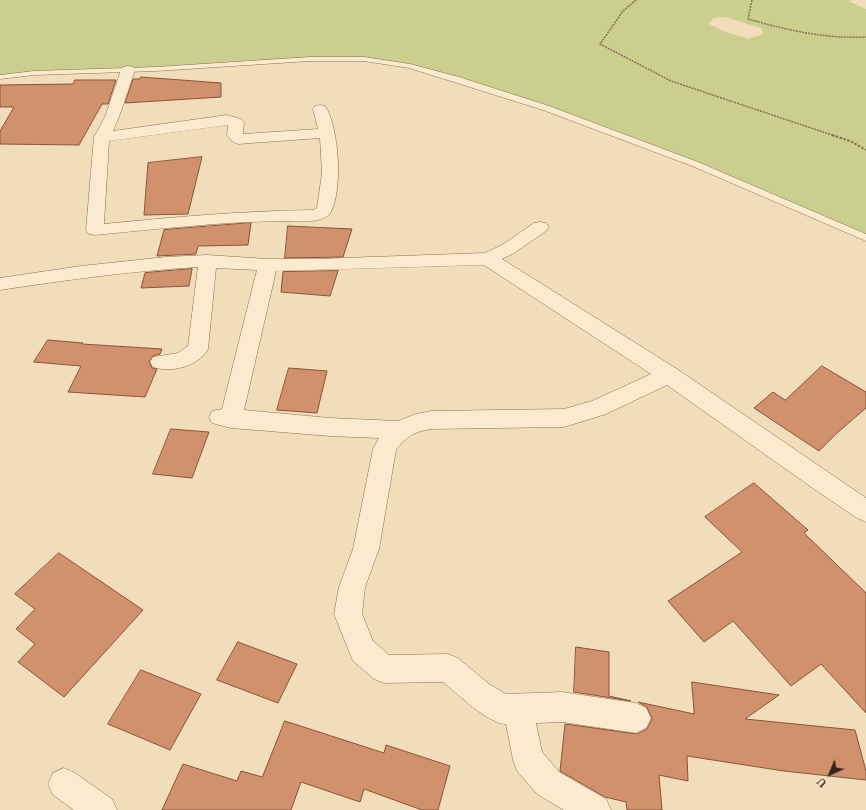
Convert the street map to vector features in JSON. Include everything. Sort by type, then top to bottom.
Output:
[{"type":"street","points":[[128,70],[112,117],[102,137],[95,230],[184,221],[320,213],[324,210],[326,205],[331,178],[328,133],[320,109]]},
{"type":"street","points":[[102,137],[227,120],[236,122],[235,135],[238,139],[328,133]]},
{"type":"street","points":[[488,260],[508,249],[540,227]]},
{"type":"street","points":[[0,284],[128,266],[208,261],[268,265],[360,265],[460,259],[488,260],[669,375],[866,511]]},
{"type":"street","points":[[160,362],[170,362],[183,359],[193,355],[198,349],[208,261]]},
{"type":"street","points":[[268,265],[226,418],[330,427],[400,430]]},
{"type":"street","points":[[636,718],[562,707],[504,709],[490,702],[448,668],[384,669],[363,651],[348,614],[352,586],[366,549],[385,449],[389,440],[400,430],[416,422],[431,420],[564,418],[598,408],[669,375]]},
{"type":"street","points":[[518,709],[528,760],[548,783],[595,810]]},
{"type":"street","points":[[64,784],[101,810]]},
{"type":"lane","points":[[0,77],[34,73],[128,70],[310,59],[364,59],[410,66],[546,108],[695,164],[866,238]]},
{"type":"path","points":[[636,0],[623,11],[600,44],[671,81],[850,141],[866,150]]},
{"type":"path","points":[[752,0],[748,18],[796,32],[847,38],[866,37]]},
{"type":"green space","points":[[0,0],[854,0],[848,1],[866,9],[866,238],[695,164],[546,108],[410,66],[364,59],[310,59],[156,69],[34,73],[0,77]],"holes":[[[725,17],[761,28],[764,34],[748,39],[721,30],[709,24],[713,18]]]},
{"type":"building","points":[[141,77],[221,83],[221,97],[125,103],[133,79],[139,79]]},
{"type":"building","points":[[75,80],[116,80],[108,104],[102,104],[79,145],[0,144],[0,131],[14,107],[0,107],[0,85],[73,84]]},
{"type":"building","points":[[202,157],[188,214],[144,215],[148,163]]},
{"type":"building","points":[[251,223],[248,245],[198,246],[196,254],[157,256],[164,230]]},
{"type":"building","points":[[288,226],[352,229],[343,257],[285,258]]},
{"type":"building","points":[[192,269],[189,286],[141,288],[145,273]]},
{"type":"building","points":[[338,271],[330,296],[281,292],[283,272]]},
{"type":"building","points":[[48,340],[83,343],[82,344],[162,349],[160,354],[153,356],[149,361],[152,368],[157,369],[145,397],[68,392],[81,366],[34,362]]},
{"type":"building","points":[[822,366],[866,392],[866,408],[819,451],[754,408],[773,392],[785,400]]},
{"type":"building","points":[[289,368],[327,371],[317,413],[277,410]]},
{"type":"building","points":[[171,429],[209,432],[192,478],[153,474]]},
{"type":"building","points":[[754,483],[808,530],[804,533],[866,593],[866,713],[821,664],[791,686],[733,621],[704,642],[668,601],[742,552],[705,517]]},
{"type":"building","points":[[59,553],[143,610],[64,697],[18,662],[35,644],[16,629],[35,609],[15,594]]},
{"type":"building","points":[[238,642],[297,664],[278,703],[217,680]]},
{"type":"building","points":[[576,647],[609,652],[609,696],[631,701],[574,692]]},
{"type":"building","points":[[141,670],[201,694],[170,750],[108,724]]},
{"type":"building","points":[[692,682],[779,695],[745,719],[855,730],[866,771],[866,780],[784,771],[687,756],[688,781],[659,775],[662,810],[627,810],[626,802],[605,797],[560,771],[565,724],[637,734],[647,729],[652,719],[647,707],[638,702],[694,714]]},
{"type":"building","points":[[285,721],[384,753],[386,745],[450,766],[438,810],[422,810],[364,789],[360,802],[301,782],[291,810],[162,810],[183,764],[237,781],[241,771],[262,777]]}]
